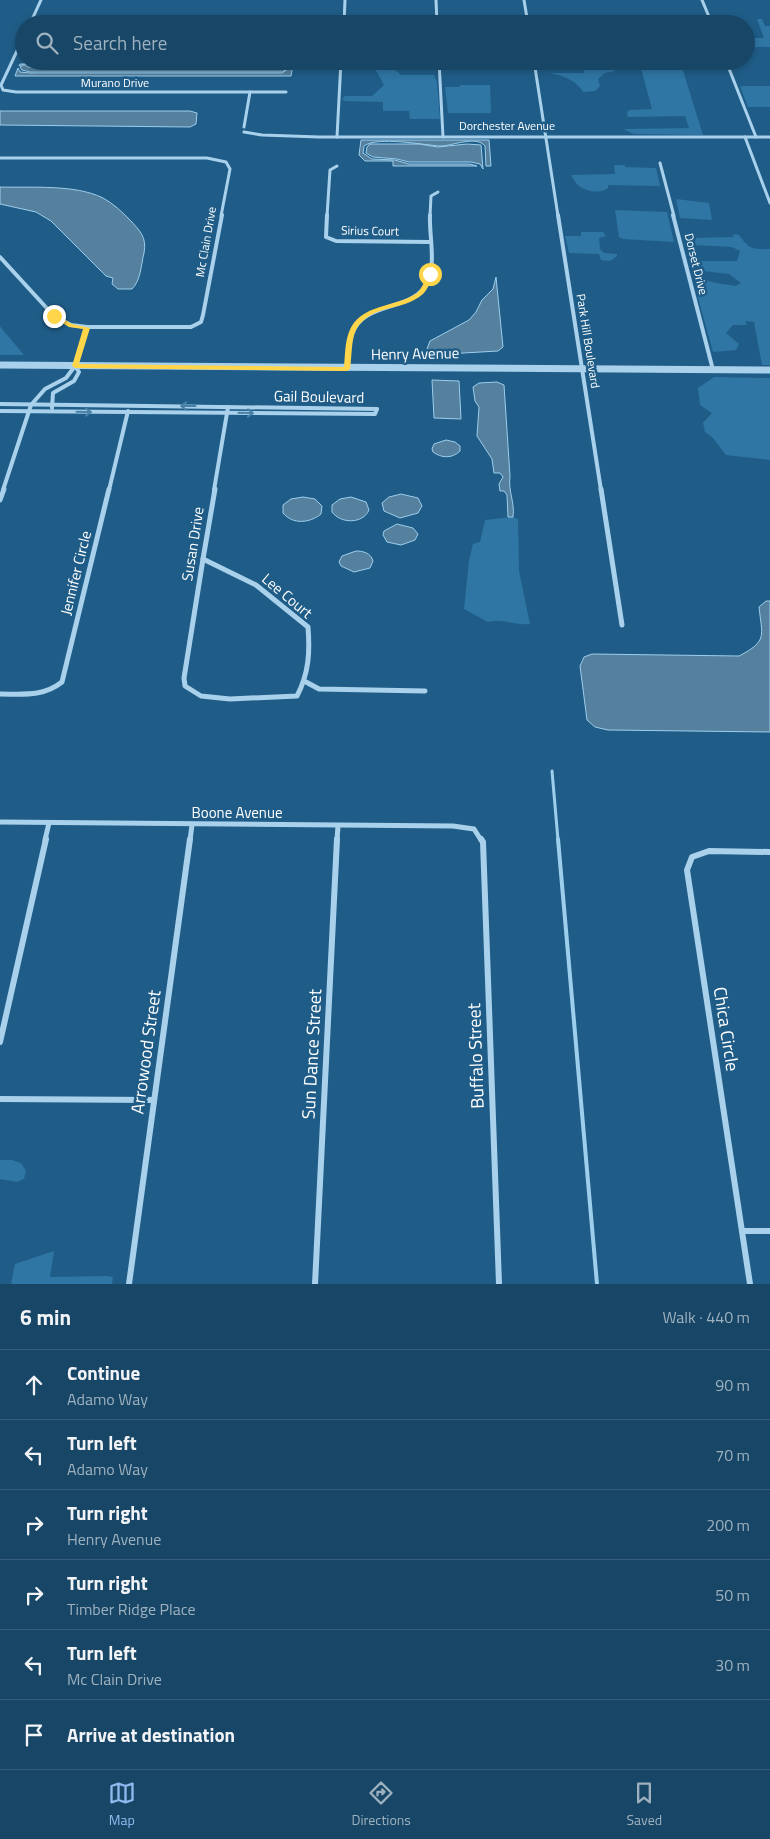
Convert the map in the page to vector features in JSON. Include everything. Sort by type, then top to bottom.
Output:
[{"type":"street","points":[[34,15],[41,0]]},
{"type":"street","points":[[344,15],[345,0]]},
{"type":"street","points":[[436,0],[437,15]]},
{"type":"street","points":[[524,0],[526,15]]},
{"type":"street","points":[[702,0],[708,15]]},
{"type":"street","name":"Murano Drive","points":[[15,55],[0,87],[7,91],[286,92]]},
{"type":"street","points":[[337,137],[341,70]]},
{"type":"street","points":[[439,70],[443,137]]},
{"type":"street","name":"Park Hill Boulevard","points":[[535,70],[622,624]]},
{"type":"street","points":[[730,70],[756,137]]},
{"type":"street","name":"Dorchester Avenue","points":[[250,92],[244,130],[252,134],[337,137],[770,137]]},
{"type":"street","points":[[745,137],[766,197],[770,203]]},
{"type":"street","name":"Mc Clain Drive","points":[[0,158],[207,158],[226,162],[230,168],[201,322],[191,327],[87,328],[71,325],[54,316],[0,257]]},
{"type":"street","name":"Dorset Drive","points":[[660,163],[713,370]]},
{"type":"street","name":"Sirius Court","points":[[337,166],[330,170],[326,237],[336,241],[430,242]]},
{"type":"street","points":[[347,369],[352,332],[362,318],[376,309],[403,302],[420,294],[427,284],[430,274],[431,196],[438,192]]},
{"type":"street","points":[[0,500],[32,405],[45,389],[66,378],[75,366],[87,328]]},
{"type":"street","name":"Henry Avenue","points":[[0,365],[347,369],[582,368],[770,370]]},
{"type":"street","points":[[53,411],[53,393],[77,378],[79,372],[75,366]]},
{"type":"street","name":"Gail Boulevard","points":[[0,404],[377,409],[375,414],[0,411]]},
{"type":"street","name":"Jennifer Circle","points":[[0,694],[42,694],[54,689],[62,682],[129,406]]},
{"type":"street","name":"Susan Drive","points":[[228,406],[184,678],[185,686],[201,696],[246,699],[297,696],[306,682]]},
{"type":"street","name":"Lee Court","points":[[203,559],[256,585],[308,627],[311,661],[306,682]]},
{"type":"street","points":[[306,682],[319,689],[426,691]]},
{"type":"street","name":"Boone Avenue","points":[[0,822],[453,826],[474,829]]},
{"type":"street","points":[[0,1042],[49,823]]},
{"type":"street","name":"Arrowood Street","points":[[129,1284],[192,825]]},
{"type":"street","name":"Sun Dance Street","points":[[315,1284],[338,826]]},
{"type":"street","name":"Buffalo Street","points":[[474,829],[483,842],[499,1284]]},
{"type":"street","name":"Chica Circle","points":[[750,1284],[687,870],[692,857],[709,851],[770,852]]},
{"type":"street","points":[[0,1099],[154,1100]]},
{"type":"street","points":[[742,1231],[770,1231]]},
{"type":"shaded area","points":[[757,19],[762,19],[765,26],[770,26],[770,47],[755,47],[755,38],[764,38]]},
{"type":"shaded area","points":[[17,70],[30,73],[282,73],[286,70],[292,70],[291,76],[15,76]]},
{"type":"shaded area","points":[[22,70],[285,70],[283,72],[30,72]]},
{"type":"shaded area","points":[[376,70],[395,70],[401,75],[434,75],[437,82],[440,119],[410,119],[409,111],[383,111],[383,102],[344,101],[342,99],[345,96],[372,96],[384,85]]},
{"type":"shaded area","points":[[584,70],[615,71],[605,73],[598,79],[600,86],[595,91],[583,92],[577,84],[569,79],[550,73],[584,73]]},
{"type":"shaded area","points":[[641,70],[683,70],[703,135],[634,134],[623,129],[689,128],[685,116],[628,117],[627,112],[630,110],[652,109]]},
{"type":"shaded area","points":[[461,85],[490,85],[491,113],[448,113],[445,87],[459,87]]},
{"type":"shaded area","points":[[740,86],[770,86],[770,107],[748,107]]},
{"type":"shaded area","points":[[0,111],[190,111],[197,113],[196,124],[190,127],[0,125]]},
{"type":"shaded area","points":[[361,140],[489,140],[491,166],[486,166],[485,146],[476,141],[440,146],[390,141],[371,143],[364,146],[363,153],[372,159],[395,160],[409,164],[470,164],[477,166],[393,166],[393,161],[365,161],[359,155]]},
{"type":"shaded area","points":[[370,144],[419,144],[438,147],[467,144],[481,145],[483,169],[480,164],[471,162],[409,162],[373,157],[366,153],[367,147]]},
{"type":"shaded area","points":[[614,165],[656,168],[660,186],[608,185],[608,188],[605,190],[594,192],[579,186],[571,175],[615,174]]},
{"type":"shaded area","points":[[0,187],[66,189],[92,194],[111,203],[130,220],[144,238],[144,253],[139,277],[135,285],[132,289],[118,289],[112,284],[113,278],[106,276],[51,221],[36,212],[0,204]]},
{"type":"shaded area","points":[[676,199],[709,203],[712,220],[680,218]]},
{"type":"shaded area","points":[[615,210],[667,212],[674,242],[623,239],[619,237]]},
{"type":"shaded area","points":[[581,232],[603,232],[606,236],[599,238],[600,249],[604,253],[617,254],[617,256],[610,261],[601,260],[599,254],[569,253],[565,236],[581,236]]},
{"type":"shaded area","points":[[734,234],[739,235],[752,248],[770,249],[770,365],[762,365],[754,322],[745,321],[747,325],[733,325],[726,333],[739,344],[736,350],[713,352],[697,294],[702,292],[697,282],[699,278],[736,286],[741,283],[729,274],[695,270],[692,261],[737,261],[740,251],[732,247],[692,245],[691,238],[733,237]]},
{"type":"shaded area","points":[[496,277],[503,347],[498,351],[429,355],[427,349],[430,341],[469,320],[476,312],[482,300],[493,289]]},
{"type":"shaded area","points":[[0,326],[2,329],[24,355],[0,355]]},
{"type":"shaded area","points":[[714,377],[770,378],[770,460],[726,455],[713,438],[705,432],[703,423],[712,413],[700,405],[698,388]]},
{"type":"shaded area","points":[[432,380],[459,381],[461,419],[434,418]]},
{"type":"shaded area","points":[[497,382],[504,385],[513,517],[508,517],[507,495],[504,491],[500,491],[499,484],[503,477],[500,473],[494,473],[492,459],[477,436],[479,407],[475,401],[473,387],[479,383]]},
{"type":"shaded area","points":[[446,440],[455,442],[460,446],[460,451],[457,454],[447,457],[439,456],[433,452],[434,444]]},
{"type":"shaded area","points":[[401,494],[418,498],[422,506],[418,513],[400,518],[384,511],[382,503],[389,497]]},
{"type":"shaded area","points":[[303,497],[315,499],[322,506],[321,514],[307,521],[297,521],[283,513],[283,505],[291,499]]},
{"type":"shaded area","points":[[351,497],[366,502],[369,510],[366,515],[352,521],[341,519],[332,512],[332,505],[340,499]]},
{"type":"shaded area","points":[[513,517],[518,519],[519,571],[530,624],[499,621],[488,622],[464,609],[469,560],[473,544],[480,542],[485,520]]},
{"type":"shaded area","points":[[397,524],[413,528],[418,534],[415,540],[401,545],[387,542],[383,535],[384,531]]},
{"type":"shaded area","points":[[356,551],[369,554],[373,561],[370,568],[354,572],[341,566],[339,562],[342,556]]},
{"type":"shaded area","points":[[766,601],[770,601],[770,732],[608,730],[595,727],[587,720],[580,666],[584,657],[592,654],[739,656],[759,642],[762,631],[759,607]]},
{"type":"shaded area","points":[[0,1160],[12,1160],[21,1163],[26,1171],[24,1179],[17,1182],[0,1179]]},
{"type":"shaded area","points":[[54,1251],[50,1277],[106,1276],[113,1277],[112,1284],[11,1284],[15,1264]]},
{"type":"waterway","points":[[552,771],[558,840]]},
{"type":"waterway","points":[[558,839],[597,1284]]},
{"type":"route","points":[[54,316],[71,325],[87,328],[75,366],[347,369],[352,332],[362,318],[376,309],[403,302],[420,294],[427,284],[430,274]]}]
